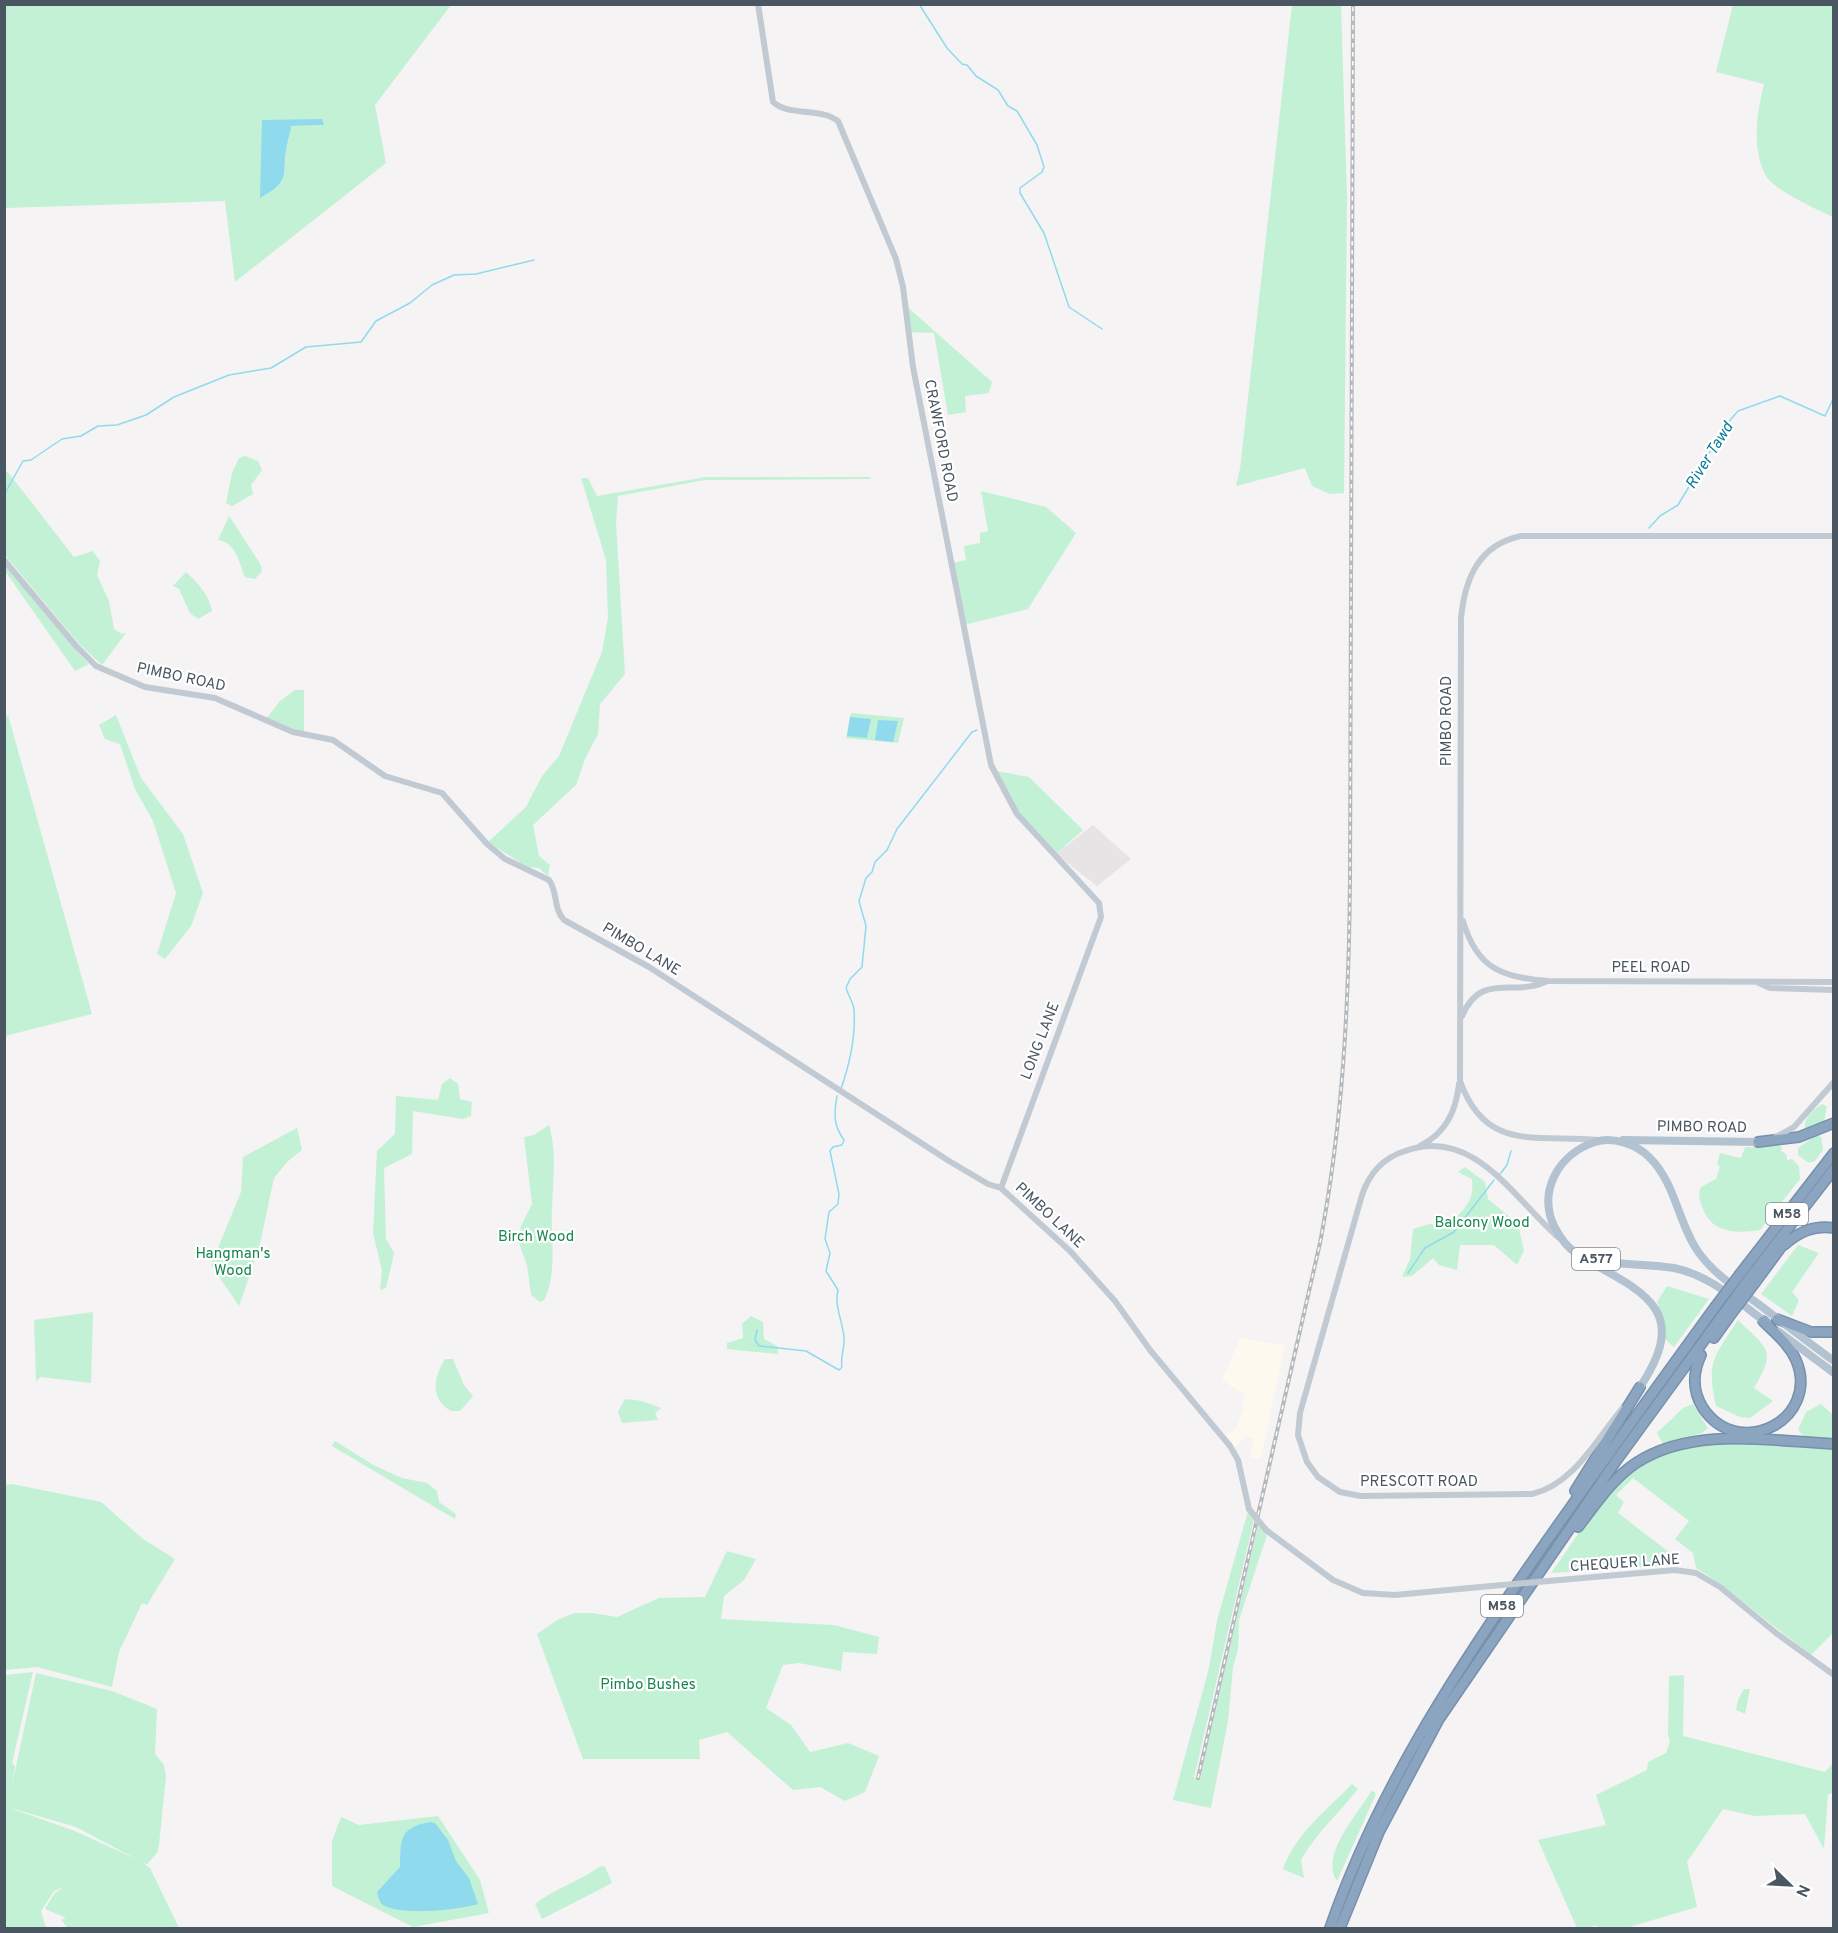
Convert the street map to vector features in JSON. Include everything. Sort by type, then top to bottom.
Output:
[{"type":"highway","points":[[1758,1142],[1799,1137],[1833,1123]]},
{"type":"highway","name":"M58","points":[[1330,1929],[1360,1850],[1408,1753],[1448,1685],[1556,1527],[1715,1307],[1833,1153]]},
{"type":"highway","points":[[1751,1282],[1782,1247],[1833,1169]]},
{"type":"highway","name":"M58","points":[[1340,1929],[1379,1832],[1439,1719],[1639,1431],[1833,1169]]},
{"type":"highway","points":[[1782,1247],[1804,1231],[1820,1227],[1833,1228]]},
{"type":"highway","name":"M58","points":[[1639,1431],[1661,1407],[1701,1355],[1727,1315]]},
{"type":"highway","points":[[1777,1318],[1811,1332],[1833,1332]]},
{"type":"highway","points":[[1701,1355],[1697,1365],[1695,1385],[1700,1403],[1715,1422],[1735,1432],[1751,1433],[1777,1425],[1794,1406],[1800,1382],[1798,1368],[1787,1345],[1764,1321]]},
{"type":"highway","points":[[1556,1527],[1569,1500],[1640,1387]]},
{"type":"highway","name":"M58","points":[[1546,1563],[1612,1483],[1636,1463],[1661,1450],[1690,1442],[1716,1439],[1833,1444]]},
{"type":"main road","name":"A577","points":[[1833,1361],[1722,1278],[1699,1253],[1656,1165],[1636,1147],[1619,1140],[1599,1140],[1586,1144],[1564,1159],[1552,1180],[1548,1194],[1551,1217],[1566,1244],[1578,1254],[1607,1261],[1658,1266],[1690,1273],[1722,1290],[1833,1373]]},
{"type":"main road","name":"PIMBO ROAD","points":[[1619,1140],[1758,1142]]},
{"type":"main road","name":"PRESCOTT ROAD","points":[[1578,1254],[1638,1290],[1652,1303],[1660,1317],[1662,1343],[1656,1360],[1640,1387]]},
{"type":"street","name":"CRAWFORD ROAD","points":[[758,4],[773,102],[781,108],[828,117],[838,122],[849,142],[896,259],[903,287],[914,373],[991,765],[1017,814],[1099,903]]},
{"type":"street","name":"PIMBO ROAD","points":[[1599,1140],[1515,1136],[1494,1129],[1480,1118],[1466,1098],[1460,1080],[1461,618],[1464,596],[1473,569],[1481,557],[1495,546],[1513,538],[1533,535],[1833,536]]},
{"type":"street","name":"PIMBO ROAD","points":[[4,560],[76,646],[96,666],[145,687],[215,698],[293,732],[333,740],[349,749],[370,768],[385,776],[436,790],[446,796],[493,849],[513,865],[549,880],[555,894]]},
{"type":"street","name":"PIMBO LANE","points":[[555,894],[558,911],[564,920],[649,967],[949,1161],[988,1184],[1001,1188],[1043,1225],[1098,1281],[1150,1350],[1230,1446],[1238,1460],[1249,1509],[1266,1530],[1305,1561],[1344,1586],[1363,1593],[1386,1596]]},
{"type":"street","name":"LONG LANE","points":[[1001,1188],[1002,1180],[1101,917],[1099,903]]},
{"type":"street","name":"PEEL ROAD","points":[[1460,912],[1472,945],[1489,966],[1515,978],[1548,981],[1833,982]]},
{"type":"street","name":"PEEL ROAD","points":[[1753,980],[1770,988],[1833,990]]},
{"type":"street","name":"PEEL ROAD","points":[[1460,1021],[1471,1000],[1482,991],[1496,987],[1534,987],[1548,981]]},
{"type":"street","points":[[1420,1146],[1436,1136],[1448,1122],[1456,1104],[1460,1080]]},
{"type":"street","name":"PIMBO ROAD","points":[[1758,1142],[1778,1136],[1794,1127],[1833,1082]]},
{"type":"street","name":"PRESCOTT ROAD","points":[[1566,1244],[1479,1160],[1462,1151],[1420,1146],[1385,1161],[1370,1177],[1362,1196],[1298,1421],[1298,1435],[1303,1456],[1318,1477],[1340,1492],[1361,1496],[1482,1497],[1537,1493],[1551,1488],[1569,1474],[1640,1387]]},
{"type":"street","name":"CHEQUER LANE","points":[[1386,1596],[1675,1570],[1696,1573],[1720,1587],[1833,1675]]},
{"type":"shaded area","points":[[1093,825],[1131,859],[1097,886],[1056,854]]},
{"type":"shaded area","points":[[1240,1338],[1285,1345],[1261,1459],[1250,1457],[1254,1440],[1245,1436],[1235,1448],[1226,1436],[1237,1427],[1244,1407],[1241,1406],[1245,1395],[1222,1380]]},
{"type":"green space","points":[[4,5],[451,5],[375,105],[386,163],[235,282],[225,201],[5,208]],"holes":[[[262,120],[324,125],[291,126],[284,173],[280,183]]]},
{"type":"green space","points":[[1292,5],[1341,5],[1347,198],[1344,493],[1330,494],[1312,486],[1305,468],[1236,486],[1240,469]]},
{"type":"green space","points":[[1733,5],[1833,5],[1833,217],[1787,193],[1766,176],[1758,154],[1757,142],[1759,107],[1764,84],[1716,72]]},
{"type":"green space","points":[[905,305],[992,382],[989,393],[965,396],[966,412],[948,415],[934,333],[909,332]]},
{"type":"green space","points":[[245,456],[258,461],[262,470],[251,485],[253,494],[232,506],[226,503],[232,473],[239,458]]},
{"type":"green space","points":[[7,471],[74,557],[93,551],[100,561],[97,575],[109,601],[114,629],[122,634],[126,633],[102,665],[80,645],[5,555],[4,476]]},
{"type":"green space","points":[[706,477],[870,477],[871,479],[705,480],[618,496],[616,523],[625,674],[600,704],[598,734],[585,759],[576,785],[533,825],[539,856],[550,865],[548,876],[539,868],[527,867],[488,842],[526,807],[542,776],[559,756],[602,652],[608,618],[606,560],[581,478],[588,478],[597,496]]},
{"type":"green space","points":[[981,491],[1046,507],[1076,533],[1028,609],[964,625],[952,563],[966,560],[964,546],[980,543],[980,533],[988,531]]},
{"type":"green space","points":[[229,516],[261,565],[262,571],[255,579],[245,577],[233,549],[218,540]]},
{"type":"green space","points":[[4,565],[89,664],[75,671],[5,571]]},
{"type":"green space","points":[[186,572],[202,590],[211,605],[212,611],[198,619],[190,613],[179,589],[173,586]]},
{"type":"green space","points":[[295,690],[304,690],[304,733],[267,718],[280,701]]},
{"type":"green space","points":[[851,713],[904,718],[898,743],[846,738]]},
{"type":"green space","points":[[8,715],[92,1014],[5,1036],[4,718]]},
{"type":"green space","points":[[116,715],[141,778],[183,834],[203,893],[191,926],[165,959],[157,954],[176,893],[153,821],[135,789],[120,744],[105,739],[99,725]]},
{"type":"green space","points":[[996,771],[1029,777],[1083,830],[1056,854],[1018,812]]},
{"type":"green space","points":[[450,1078],[458,1084],[460,1099],[472,1102],[471,1116],[463,1119],[413,1111],[412,1154],[384,1168],[386,1239],[394,1253],[386,1288],[380,1290],[382,1270],[373,1233],[377,1151],[395,1134],[396,1096],[438,1100],[442,1084]]},
{"type":"green space","points":[[1823,1104],[1827,1107],[1824,1122],[1805,1129],[1808,1117]]},
{"type":"green space","name":"Birch Wood","points":[[549,1125],[554,1157],[552,1267],[548,1290],[544,1300],[540,1302],[531,1295],[527,1265],[519,1243],[521,1226],[532,1204],[524,1137],[534,1135]]},
{"type":"green space","name":"Hangman's Wood","points":[[297,1128],[302,1150],[287,1162],[274,1178],[259,1248],[239,1306],[211,1265],[241,1192],[243,1157]]},
{"type":"green space","points":[[1817,1135],[1821,1137],[1823,1150],[1815,1161],[1809,1163],[1798,1155],[1798,1148]]},
{"type":"green space","points":[[1775,1143],[1782,1147],[1781,1151],[1787,1155],[1787,1160],[1792,1159],[1799,1166],[1800,1179],[1760,1230],[1742,1232],[1725,1230],[1711,1222],[1702,1206],[1699,1192],[1701,1187],[1716,1179],[1720,1167],[1717,1164],[1720,1153],[1741,1158],[1745,1147],[1761,1148],[1762,1144]]},
{"type":"green space","name":"Balcony Wood","points":[[1465,1167],[1485,1182],[1488,1199],[1518,1224],[1524,1251],[1517,1265],[1494,1245],[1460,1245],[1457,1270],[1439,1265],[1433,1258],[1412,1276],[1402,1277],[1410,1259],[1413,1229],[1429,1224],[1451,1223],[1468,1203],[1472,1193],[1472,1179],[1458,1172]]},
{"type":"green space","points":[[1798,1245],[1819,1253],[1792,1292],[1799,1300],[1792,1316],[1761,1294]]},
{"type":"green space","points":[[1667,1286],[1709,1299],[1674,1347],[1665,1339],[1665,1324],[1657,1302]]},
{"type":"green space","points":[[93,1312],[91,1383],[41,1377],[36,1381],[34,1320]]},
{"type":"green space","points":[[751,1316],[763,1322],[764,1339],[777,1346],[778,1354],[727,1349],[727,1343],[743,1338],[742,1324]]},
{"type":"green space","points":[[1738,1320],[1766,1351],[1765,1365],[1754,1388],[1773,1401],[1750,1418],[1740,1417],[1716,1406],[1713,1391],[1714,1360]]},
{"type":"green space","points":[[445,1359],[453,1359],[464,1385],[473,1396],[460,1411],[451,1411],[444,1406],[437,1394],[436,1381]]},
{"type":"green space","points":[[625,1399],[642,1401],[661,1408],[655,1413],[658,1420],[622,1423],[618,1412]]},
{"type":"green space","points":[[1693,1404],[1708,1428],[1702,1433],[1663,1444],[1657,1433],[1683,1408]]},
{"type":"green space","points":[[1821,1404],[1833,1415],[1833,1440],[1808,1440],[1798,1430],[1806,1412]]},
{"type":"green space","points":[[335,1441],[375,1466],[402,1478],[427,1483],[437,1491],[439,1502],[456,1514],[455,1519],[332,1446]]},
{"type":"green space","points":[[1717,1443],[1833,1447],[1833,1633],[1811,1655],[1719,1583],[1696,1568],[1693,1553],[1675,1539],[1689,1521],[1633,1478],[1616,1495],[1624,1502],[1618,1513],[1674,1556],[1676,1565],[1551,1573],[1600,1504],[1636,1470],[1659,1457],[1685,1448]]},
{"type":"green space","points":[[12,1484],[101,1502],[143,1539],[175,1559],[147,1605],[142,1603],[119,1652],[112,1687],[37,1667],[5,1670],[4,1485]]},
{"type":"green space","points":[[1248,1511],[1254,1519],[1194,1778],[1200,1778],[1258,1525],[1267,1535],[1239,1620],[1238,1650],[1233,1667],[1228,1721],[1211,1808],[1173,1800],[1209,1668],[1217,1621]]},
{"type":"green space","name":"Pimbo Bushes","points":[[727,1551],[756,1559],[744,1580],[724,1596],[721,1619],[834,1625],[879,1637],[877,1654],[843,1652],[841,1671],[799,1663],[783,1665],[766,1708],[791,1725],[810,1752],[848,1743],[879,1756],[865,1792],[845,1801],[820,1787],[793,1790],[727,1732],[699,1740],[700,1759],[583,1759],[537,1634],[557,1620],[575,1613],[617,1617],[659,1598],[705,1597]]},
{"type":"green space","points":[[33,1672],[12,1763],[15,1766],[12,1785],[36,1673],[112,1691],[157,1709],[155,1754],[164,1765],[166,1776],[157,1853],[147,1864],[143,1863],[150,1868],[179,1928],[68,1928],[61,1920],[66,1918],[45,1909],[54,1894],[64,1887],[54,1891],[41,1911],[46,1928],[5,1928],[5,1675]],"holes":[[[7,1807],[76,1827],[138,1860],[75,1831]]]},
{"type":"green space","points":[[1684,1675],[1683,1736],[1825,1772],[1833,1763],[1833,1793],[1828,1794],[1824,1849],[1805,1814],[1755,1816],[1723,1809],[1687,1862],[1697,1907],[1626,1928],[1598,1928],[1596,1925],[1577,1928],[1538,1840],[1606,1825],[1596,1795],[1647,1770],[1648,1762],[1666,1753],[1670,1741],[1668,1735],[1669,1676]]},
{"type":"green space","points":[[1744,1689],[1750,1689],[1745,1714],[1736,1710],[1738,1700]]},
{"type":"green space","points":[[1352,1784],[1358,1789],[1321,1832],[1301,1860],[1304,1878],[1283,1869],[1295,1845],[1322,1813]]},
{"type":"green space","points":[[1372,1790],[1376,1794],[1337,1881],[1333,1871],[1333,1859],[1337,1847],[1350,1822]]},
{"type":"green space","points":[[438,1816],[480,1880],[489,1913],[413,1927],[332,1886],[332,1841],[341,1817],[359,1825]]},
{"type":"green space","points":[[601,1866],[605,1867],[612,1883],[542,1919],[535,1904]]},
{"type":"water","points":[[322,119],[324,125],[291,126],[285,155],[284,176],[277,186],[260,198],[262,120]]},
{"type":"water","points":[[850,717],[871,719],[867,738],[847,736]]},
{"type":"water","points":[[878,720],[898,721],[893,742],[875,740]]},
{"type":"water","points":[[430,1822],[435,1823],[448,1840],[456,1861],[469,1878],[478,1904],[444,1910],[416,1911],[383,1905],[377,1892],[400,1867],[403,1837],[412,1828]]},
{"type":"waterway","points":[[919,4],[947,48],[976,76],[998,90],[1008,106],[1017,111],[1037,145],[1044,167],[1042,172],[1020,188],[1020,193],[1044,233],[1069,307],[1102,329]]},
{"type":"waterway","points":[[4,495],[23,461],[31,460],[62,439],[81,436],[98,426],[117,425],[146,415],[174,397],[229,375],[271,368],[306,347],[361,342],[376,321],[410,303],[432,285],[454,275],[476,274],[534,260]]},
{"type":"waterway","name":"River Tawd","points":[[1649,528],[1660,516],[1678,505],[1726,425],[1738,411],[1780,396],[1825,416],[1834,397]]},
{"type":"waterway","points":[[841,1089],[850,1060],[854,1030],[854,1008],[846,988],[850,979],[862,967],[866,926],[859,901],[866,878],[872,872],[875,862],[887,850],[897,829],[972,732],[977,730]]},
{"type":"waterway","points":[[757,1330],[755,1340],[759,1346],[806,1351],[839,1370],[842,1367],[844,1338],[837,1302],[838,1290],[826,1271],[830,1253],[825,1239],[829,1212],[838,1204],[839,1194],[830,1151],[833,1147],[842,1145],[844,1140],[835,1119],[837,1096]]},
{"type":"waterway","name":"River Tawd","points":[[1500,1174],[1507,1165],[1511,1151]]},
{"type":"waterway","name":"River Tawd","points":[[1408,1273],[1425,1248],[1454,1232],[1494,1180]]},
{"type":"railway","points":[[1198,1778],[1320,1243],[1339,1108],[1346,1017],[1350,880],[1353,4]]}]
